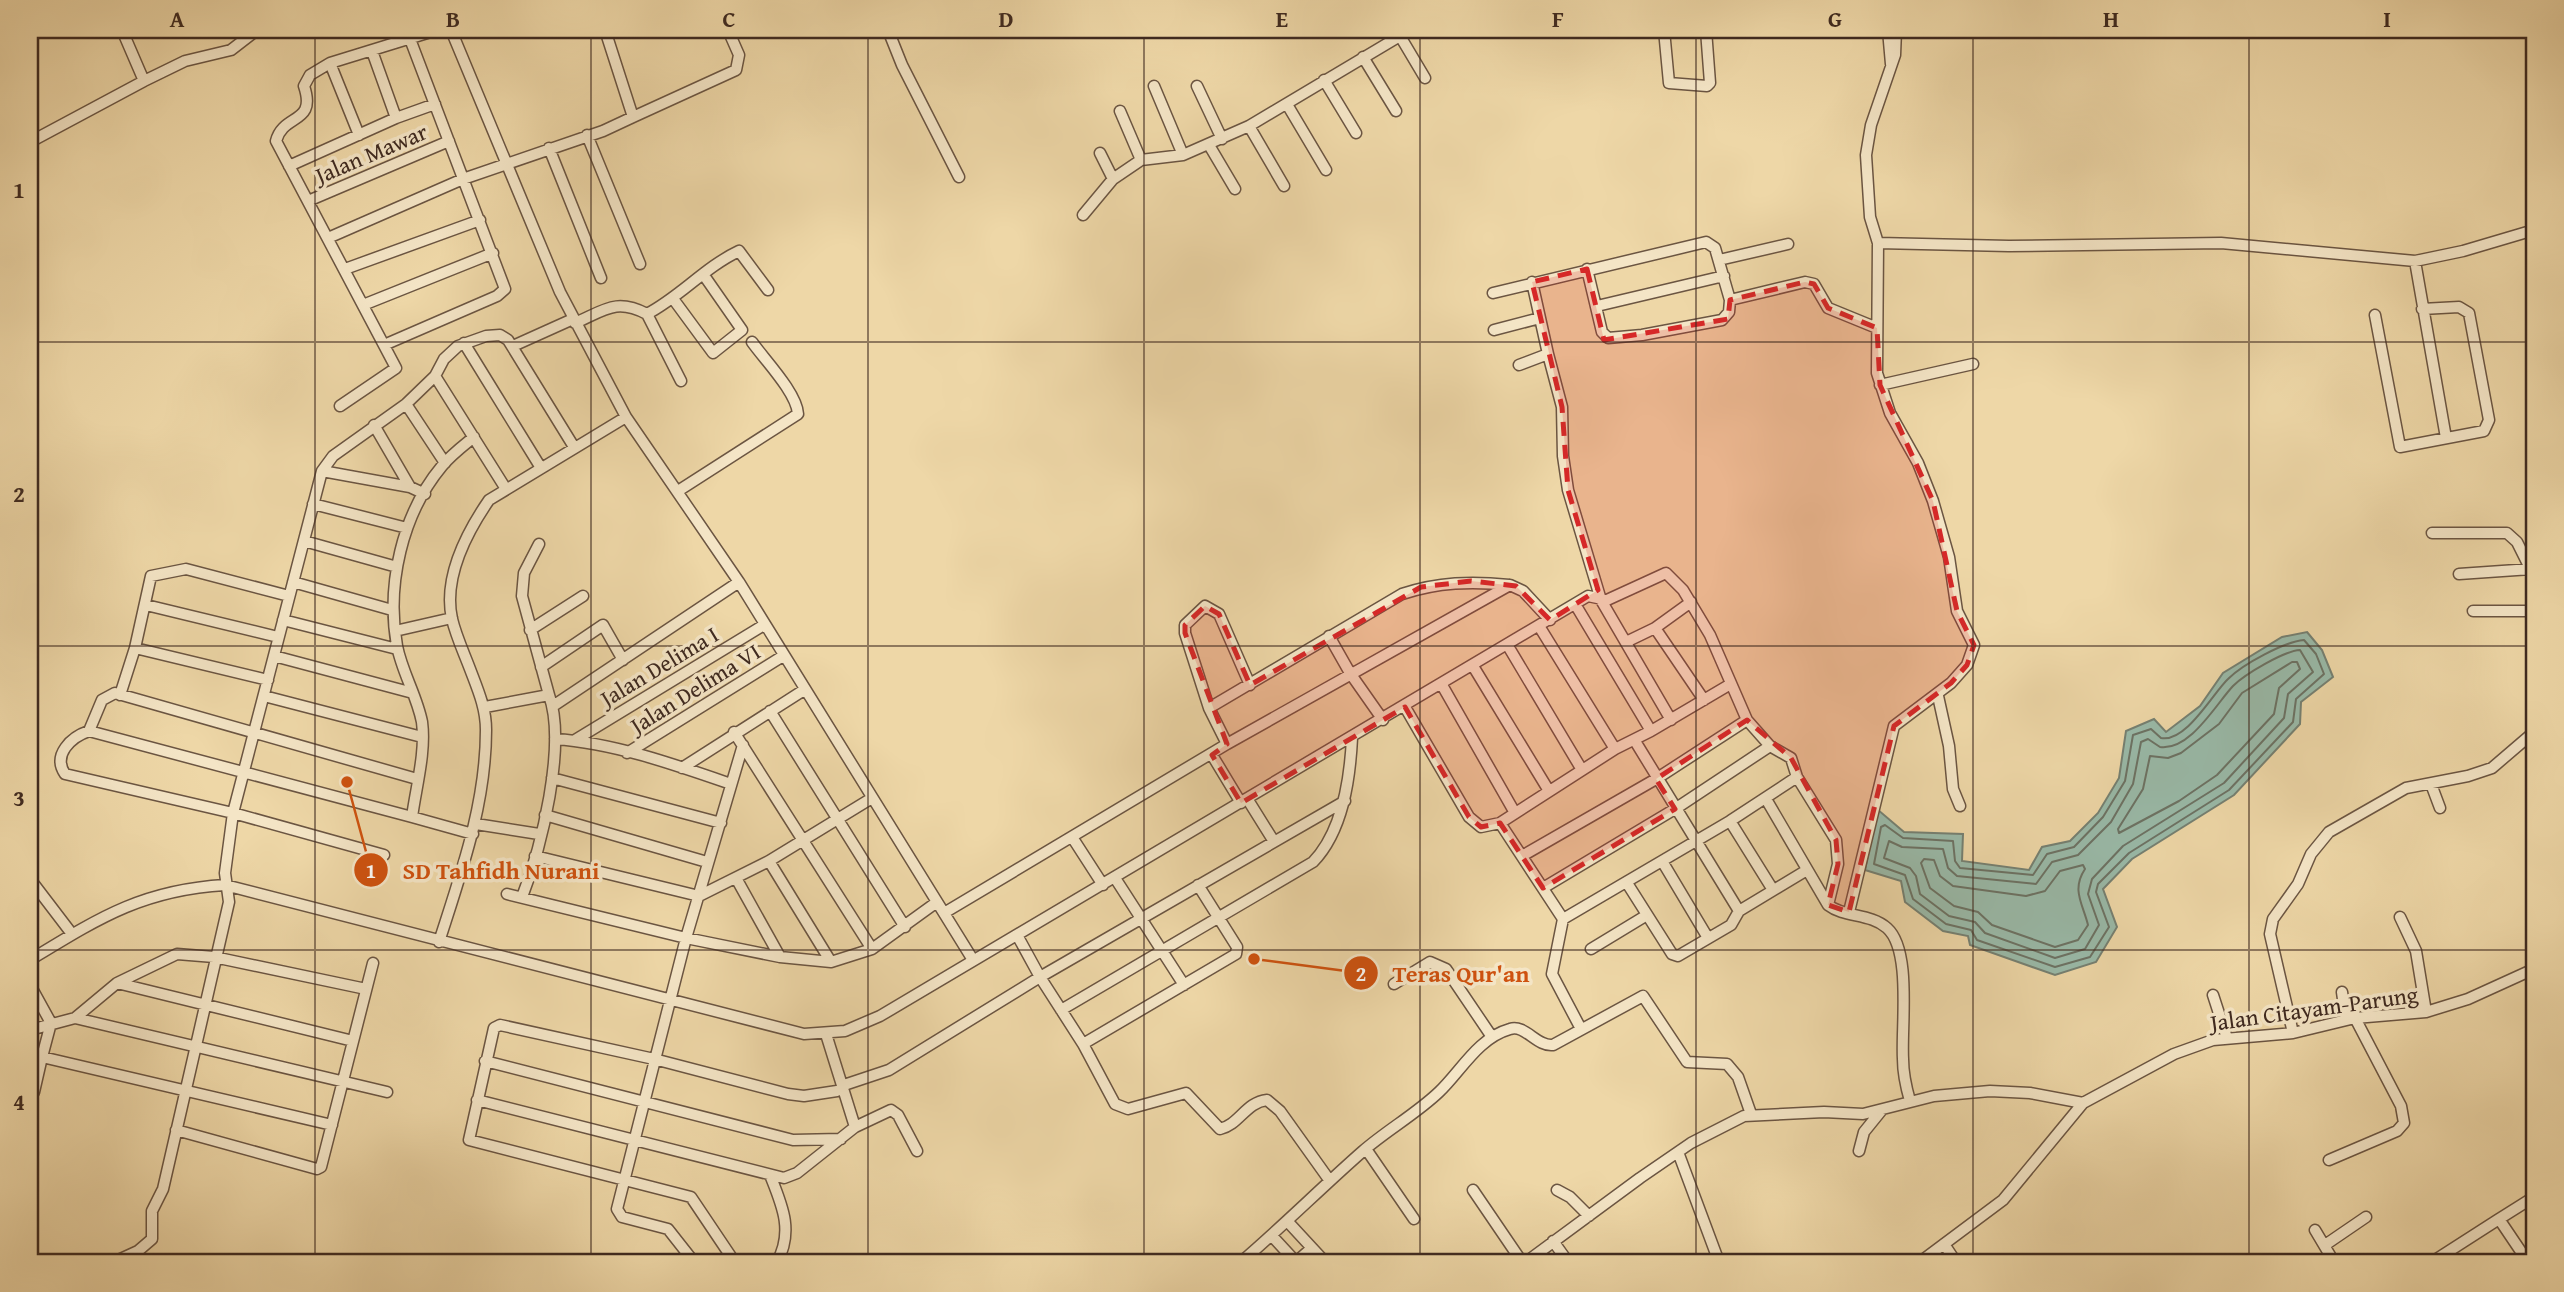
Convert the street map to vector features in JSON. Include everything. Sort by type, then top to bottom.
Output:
[{"type":"street","points":[[122,30],[144,81]]},
{"type":"street","points":[[30,142],[185,61],[231,50],[257,30]]},
{"type":"street","points":[[340,406],[395,370],[345,269],[276,141],[278,134],[306,111],[309,101],[304,86],[310,75],[330,63],[437,30]]},
{"type":"street","points":[[450,30],[560,292],[626,417],[739,582],[973,960]]},
{"type":"street","points":[[605,30],[633,117]]},
{"type":"street","points":[[328,237],[463,179],[633,117],[736,69],[739,55],[728,30]]},
{"type":"street","points":[[888,30],[902,65],[959,177]]},
{"type":"street","points":[[1083,215],[1113,179],[1141,160],[1183,155],[1249,127],[1288,106],[1324,80],[1410,30]]},
{"type":"street","points":[[1664,30],[1670,85],[1707,86],[1710,83],[1706,30]]},
{"type":"street","points":[[1888,30],[1891,64]]},
{"type":"street","points":[[1849,912],[1891,734],[1902,718],[1938,696],[1967,665],[1974,645],[1957,611],[1949,557],[1933,501],[1880,385],[1878,243],[1870,217],[1866,155],[1871,125],[1895,55],[1896,30]]},
{"type":"street","points":[[1399,36],[1425,78]]},
{"type":"street","points":[[384,345],[500,294],[505,289],[410,39]]},
{"type":"street","points":[[372,51],[396,118]]},
{"type":"street","points":[[1363,57],[1396,111]]},
{"type":"street","points":[[330,63],[359,135]]},
{"type":"street","points":[[1324,80],[1356,133]]},
{"type":"street","points":[[1154,86],[1183,155]]},
{"type":"street","points":[[1197,86],[1222,139]]},
{"type":"street","points":[[289,166],[396,118],[435,104]]},
{"type":"street","points":[[1288,106],[1326,170]]},
{"type":"street","points":[[1120,111],[1141,160]]},
{"type":"street","points":[[1249,127],[1284,186]]},
{"type":"street","points":[[587,135],[640,264]]},
{"type":"street","name":"Jalan Mawar","points":[[308,201],[449,141]]},
{"type":"street","points":[[1209,145],[1235,189]]},
{"type":"street","points":[[550,148],[601,278]]},
{"type":"street","points":[[1100,153],[1113,179]]},
{"type":"street","points":[[345,269],[480,220]]},
{"type":"street","points":[[1878,243],[2009,246],[2221,243],[2414,261],[2463,251],[2534,230]]},
{"type":"street","points":[[1493,293],[1532,282],[1587,269],[1706,242],[1715,248],[1719,260],[1730,300],[1729,312],[1722,320],[1608,338],[1602,332],[1587,269]]},
{"type":"street","points":[[1719,260],[1788,244]]},
{"type":"street","points":[[647,314],[674,300],[703,274],[739,251],[768,290]]},
{"type":"street","points":[[363,305],[493,253]]},
{"type":"street","points":[[2414,261],[2446,438]]},
{"type":"street","points":[[674,300],[713,353],[742,330],[703,274]]},
{"type":"street","points":[[1597,306],[1724,276]]},
{"type":"street","points":[[1532,282],[1562,407],[1563,456],[1568,490],[1601,600],[1671,720]]},
{"type":"street","points":[[1730,300],[1805,282],[1814,284],[1828,308],[1878,328]]},
{"type":"street","points":[[513,346],[573,319],[613,306],[631,306],[647,314],[681,381]]},
{"type":"street","points":[[2375,315],[2400,447],[2484,431],[2489,426],[2469,313],[2459,307],[2422,309]]},
{"type":"street","points":[[1493,330],[1540,318]]},
{"type":"street","points":[[114,1262],[138,1251],[152,1239],[152,1211],[163,1189],[176,1130],[189,1090],[214,957],[229,902],[225,885],[233,813],[322,471],[333,456],[406,404],[435,376],[444,359],[464,343],[478,337],[500,335],[513,346],[574,447]]},
{"type":"street","points":[[678,491],[798,414],[790,395],[752,342]]},
{"type":"street","points":[[464,343],[541,468]]},
{"type":"street","points":[[1518,365],[1548,354]]},
{"type":"street","points":[[1880,385],[1973,364]]},
{"type":"street","points":[[435,376],[506,489]]},
{"type":"street","points":[[406,404],[445,463]]},
{"type":"street","points":[[439,942],[474,829],[486,734],[485,707],[452,618],[453,579],[466,539],[489,500],[626,417]]},
{"type":"street","points":[[374,425],[410,487]]},
{"type":"street","points":[[412,817],[422,737],[413,693],[397,649],[392,610],[397,567],[407,528],[425,494],[445,463],[474,437]]},
{"type":"street","points":[[322,471],[410,487],[425,494]]},
{"type":"street","points":[[313,504],[407,528]]},
{"type":"street","points":[[2432,533],[2507,533],[2517,542],[2533,573],[2459,574]]},
{"type":"street","points":[[304,541],[397,567]]},
{"type":"street","points":[[522,897],[545,815],[552,778],[555,739],[551,701],[521,588],[524,573],[539,544]]},
{"type":"street","points":[[120,695],[135,649],[151,576],[186,569],[289,596]]},
{"type":"street","points":[[30,960],[72,934],[151,895],[225,885],[804,1034],[826,1034],[862,1026],[1245,802],[1588,596],[1601,600],[1615,598],[1661,573],[1673,577],[1691,603],[1722,661],[1729,685],[1747,720],[1770,746],[1790,758],[1797,777],[1837,845],[1836,872],[1828,905]]},
{"type":"street","points":[[1209,708],[1402,594],[1421,587],[1471,581],[1510,585],[1523,591],[1550,620]]},
{"type":"street","points":[[293,582],[392,610]]},
{"type":"street","points":[[485,707],[551,701],[623,660],[739,582]]},
{"type":"street","points":[[944,913],[1227,744],[1510,585]]},
{"type":"street","points":[[530,630],[583,596]]},
{"type":"street","points":[[1626,642],[1655,628],[1691,603]]},
{"type":"street","points":[[1575,604],[1651,731]]},
{"type":"street","points":[[146,605],[278,637]]},
{"type":"street","points":[[1227,744],[1209,708],[1185,633],[1185,625],[1205,606],[1219,614],[1250,685]]},
{"type":"street","points":[[2473,611],[2534,611]]},
{"type":"street","points":[[395,631],[452,618]]},
{"type":"street","points":[[283,620],[397,649]]},
{"type":"street","points":[[541,667],[603,625],[623,660]]},
{"type":"street","name":"Jalan Delima I","points":[[575,740],[764,625]]},
{"type":"street","points":[[1539,626],[1615,750]]},
{"type":"street","points":[[1655,628],[1704,700]]},
{"type":"street","points":[[1329,636],[1350,673],[1383,720]]},
{"type":"street","points":[[1508,646],[1583,770]]},
{"type":"street","points":[[135,649],[268,680]]},
{"type":"street","points":[[274,656],[413,693]]},
{"type":"street","name":"Jalan Delima VI","points":[[627,753],[783,656]]},
{"type":"street","points":[[1473,666],[1549,792]]},
{"type":"street","points":[[1441,685],[1515,813]]},
{"type":"street","points":[[1405,707],[1469,817],[1481,827],[1500,823],[1615,750],[1729,685]]},
{"type":"street","points":[[682,768],[734,732],[804,690]]},
{"type":"street","points":[[89,731],[102,700],[110,694],[120,695],[256,731],[417,779]]},
{"type":"street","points":[[264,696],[422,737]]},
{"type":"street","points":[[1938,696],[1949,746],[1953,789],[1959,806]]},
{"type":"street","points":[[770,710],[905,927]]},
{"type":"street","points":[[1522,856],[1656,779],[1747,720]]},
{"type":"street","points":[[384,855],[233,813],[65,774],[61,766],[62,751],[74,737],[89,731],[412,817],[474,829],[539,834]]},
{"type":"street","points":[[734,732],[872,948]]},
{"type":"street","points":[[2293,1033],[2273,957],[2270,934],[2273,919],[2298,884],[2315,847],[2329,832],[2393,794],[2492,768],[2534,732]]},
{"type":"street","points":[[1061,1010],[1313,862],[1322,853],[1345,801],[1352,738]]},
{"type":"street","points":[[555,739],[575,740],[627,753],[731,785]]},
{"type":"street","points":[[1635,741],[1739,911]]},
{"type":"street","points":[[694,1262],[668,1229],[618,1214],[632,1138],[683,937],[699,896],[743,745]]},
{"type":"street","points":[[1543,888],[1675,809],[1770,746]]},
{"type":"street","points":[[1212,755],[1273,840]]},
{"type":"street","points":[[1563,919],[1730,821],[1797,777]]},
{"type":"street","points":[[552,778],[721,822]]},
{"type":"street","points":[[2431,784],[2440,808]]},
{"type":"street","points":[[535,856],[699,896],[769,861],[872,798]]},
{"type":"street","points":[[1766,799],[1828,905],[1834,910],[1849,912],[1885,926],[1896,940],[1900,952],[1903,997],[1903,1060],[1910,1101]]},
{"type":"street","points":[[734,1261],[691,1197],[471,1142],[467,1136],[492,1032],[500,1025],[654,1059],[796,1096],[837,1091],[843,1086],[889,1070],[1040,977],[1273,840],[1345,801]]},
{"type":"street","points":[[545,815],[707,862]]},
{"type":"street","points":[[1730,821],[1773,890]]},
{"type":"street","points":[[1500,823],[1563,919],[1552,974],[1581,1028]]},
{"type":"street","points":[[1072,837],[1102,885]]},
{"type":"street","points":[[769,861],[831,962]]},
{"type":"street","points":[[1662,861],[1708,937]]},
{"type":"street","points":[[1627,883],[1674,956],[1731,925],[1739,911],[1807,870]]},
{"type":"street","points":[[736,878],[780,957]]},
{"type":"street","points":[[1115,878],[1184,985]]},
{"type":"street","points":[[30,879],[72,934]]},
{"type":"street","points":[[1083,1044],[1236,954],[1237,947],[1198,885]]},
{"type":"street","points":[[507,894],[683,937],[780,957],[831,962],[872,948],[937,902]]},
{"type":"street","points":[[1591,949],[1647,915]]},
{"type":"street","points":[[2400,917],[2416,951],[2426,1012]]},
{"type":"street","points":[[1017,934],[1040,977],[1083,1044],[1115,1104],[1128,1109],[1186,1094],[1220,1129],[1230,1125],[1253,1105],[1264,1100],[1272,1103],[1330,1181]]},
{"type":"street","points":[[75,1018],[117,984],[177,954],[190,952],[366,989]]},
{"type":"street","points":[[1394,984],[1430,962],[1437,963],[1446,969],[1492,1037]]},
{"type":"street","points":[[176,1130],[317,1169],[323,1165],[373,963]]},
{"type":"street","name":"Jalan Citayam-Parung","points":[[1920,1262],[2003,1200],[2083,1103],[2174,1054],[2201,1043],[2227,1038],[2293,1033],[2351,1019],[2426,1012],[2468,999],[2534,969]]},
{"type":"street","points":[[117,984],[353,1041]]},
{"type":"street","points":[[30,985],[51,1023],[34,1092],[30,1096]]},
{"type":"street","points":[[2329,1160],[2397,1131],[2404,1123],[2401,1106],[2351,1019],[2342,992]]},
{"type":"street","points":[[2213,995],[2227,1038]]},
{"type":"street","points":[[1242,1262],[1366,1149],[1440,1091],[1472,1054],[1492,1037],[1516,1028],[1548,1046],[1643,996],[1687,1062],[1721,1061],[1733,1069],[1751,1114]]},
{"type":"street","points":[[30,1030],[75,1018],[195,1049],[387,1092]]},
{"type":"street","points":[[826,1034],[855,1127]]},
{"type":"street","points":[[30,1055],[332,1125]]},
{"type":"street","points":[[485,1061],[793,1140],[841,1139]]},
{"type":"street","points":[[1473,1190],[1524,1262],[1678,1152],[1751,1114],[1863,1114],[1910,1101],[1990,1091],[2030,1093],[2083,1103]]},
{"type":"street","points":[[477,1101],[770,1175],[791,1177],[855,1127],[894,1111],[917,1151]]},
{"type":"street","points":[[1859,1151],[1864,1132],[1881,1111]]},
{"type":"street","points":[[1366,1149],[1414,1219]]},
{"type":"street","points":[[1678,1152],[1719,1262]]},
{"type":"street","points":[[770,1175],[787,1222],[779,1261]]},
{"type":"street","points":[[1557,1190],[1570,1197],[1589,1216]]},
{"type":"street","points":[[2432,1262],[2534,1197]]},
{"type":"street","points":[[2325,1245],[2366,1217]]},
{"type":"street","points":[[2499,1219],[2527,1259]]},
{"type":"street","points":[[1288,1222],[1325,1262]]},
{"type":"street","points":[[2315,1230],[2334,1262]]},
{"type":"street","points":[[1272,1236],[1296,1262],[1312,1248]]},
{"type":"street","points":[[1553,1241],[1568,1262]]},
{"type":"street","points":[[1944,1244],[1956,1262]]},
{"type":"highlighted area","points":[[1587,269],[1604,340],[1728,319],[1730,300],[1805,282],[1814,284],[1828,308],[1877,328],[1880,385],[1933,501],[1957,611],[1974,645],[1967,665],[1951,683],[1894,726],[1849,912],[1828,905],[1838,864],[1836,840],[1791,758],[1747,720],[1656,779],[1675,809],[1543,888],[1500,823],[1481,827],[1469,817],[1405,707],[1241,803],[1212,755],[1227,744],[1185,633],[1185,625],[1205,606],[1219,614],[1250,685],[1421,587],[1471,581],[1516,586],[1550,620],[1598,590],[1568,490],[1562,407],[1532,282]]},
{"type":"water","points":[[2307,632],[2322,650],[2333,677],[2301,702],[2300,724],[2234,795],[2132,859],[2103,889],[2117,927],[2096,962],[2055,975],[1970,945],[1968,936],[1943,931],[1905,902],[1901,881],[1865,870],[1877,809],[1904,832],[1963,834],[1962,861],[2029,870],[2042,847],[2070,841],[2098,813],[2119,778],[2126,731],[2154,719],[2166,732],[2200,706],[2223,673],[2282,637]]},
{"type":"place","name":"SD Tahfidh Nurani","points":[[347,782]]},
{"type":"place","name":"Teras Qur'an","points":[[1254,959]]}]
